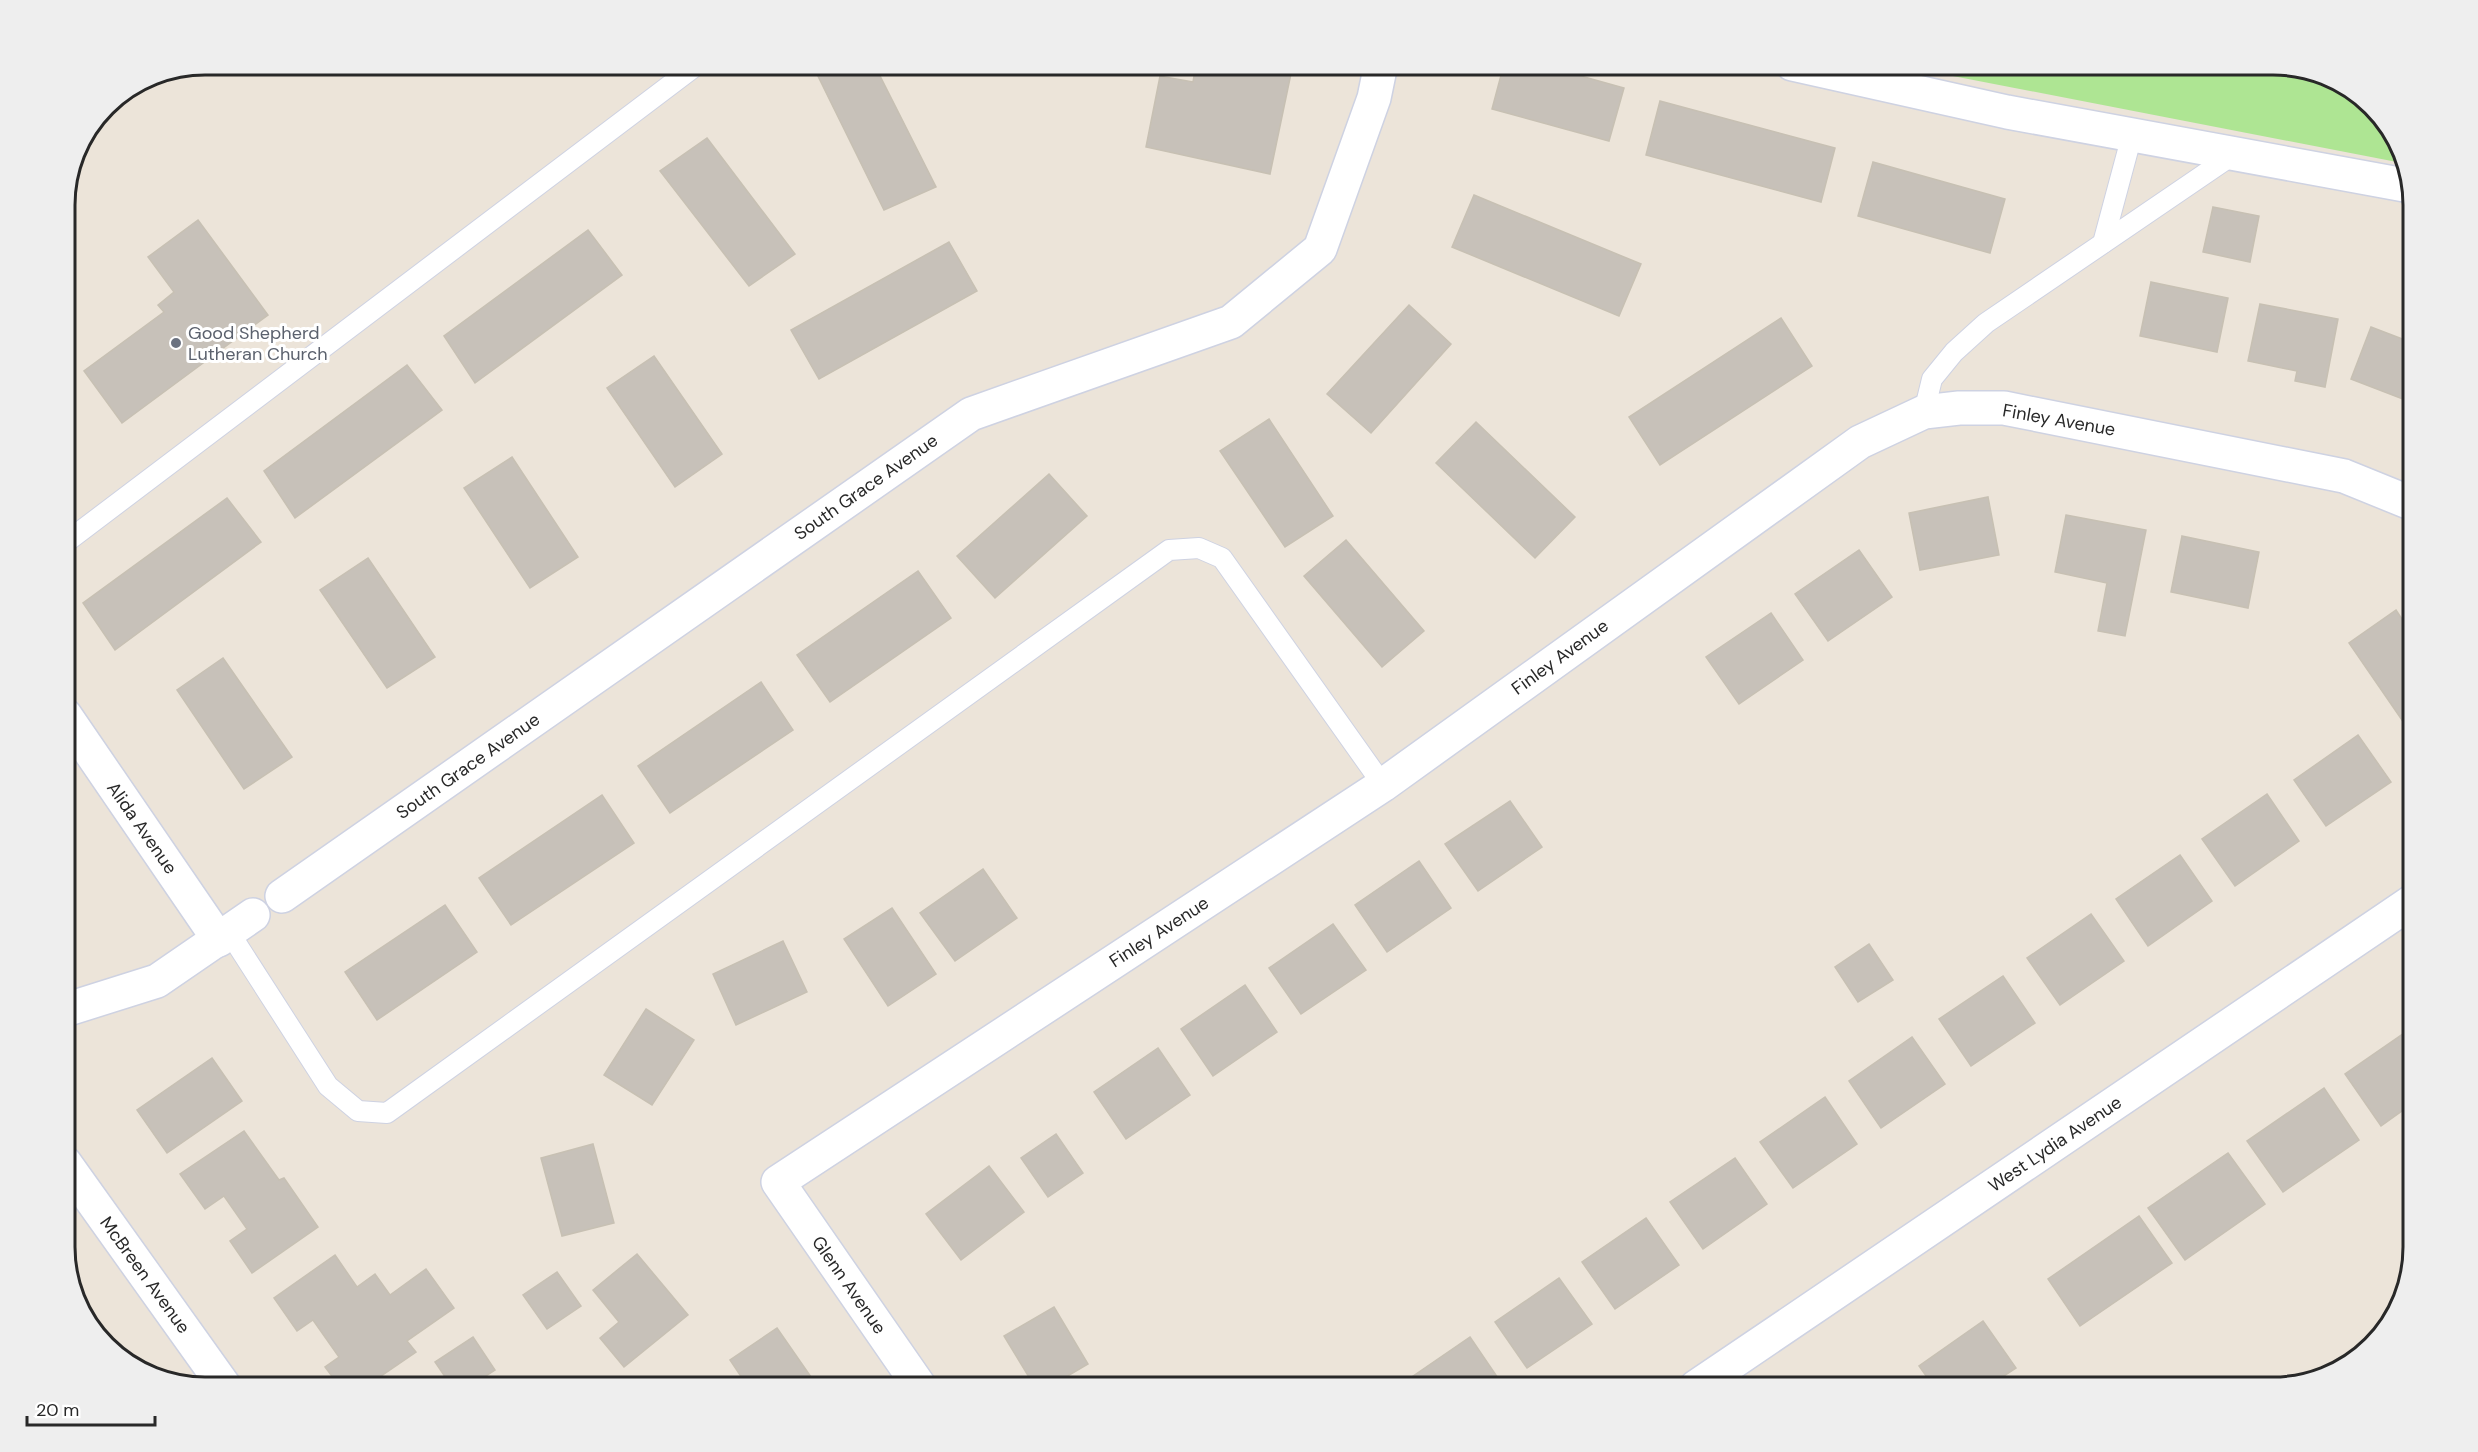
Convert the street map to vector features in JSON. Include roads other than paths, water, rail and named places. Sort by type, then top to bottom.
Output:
[{"type":"street","name":"South Grace Avenue","points":[[282,896],[971,414],[1232,322],[1320,249],[1374,98],[1379,75]]},
{"type":"street","points":[[1840,75],[2007,112],[2401,184]]},
{"type":"street","name":"Finley Avenue","points":[[778,1182],[1383,784],[1860,442],[1924,412],[2004,408],[2040,414],[2344,476],[2403,500]]},
{"type":"street","name":"Alida Avenue","points":[[75,729],[234,929]]},
{"type":"street","name":"West Lydia Avenue","points":[[1712,1377],[2403,908]]},
{"type":"street","points":[[75,1007],[157,981],[234,929]]},
{"type":"street","name":"McBreen Avenue","points":[[75,1177],[217,1377]]},
{"type":"street","name":"Glenn Avenue","points":[[778,1182],[912,1377]]},
{"type":"lane","points":[[75,535],[683,75]]},
{"type":"lane","points":[[2103,243],[2132,135]]},
{"type":"lane","points":[[1924,412],[1932,380],[1954,352],[1986,323],[2234,154]]},
{"type":"lane","points":[[234,929],[328,1086],[358,1111],[387,1113],[1169,550],[1199,548],[1222,558],[1383,784]]},
{"type":"place","name":"Good Shepherd Lutheran Church","points":[[176,343]]}]
